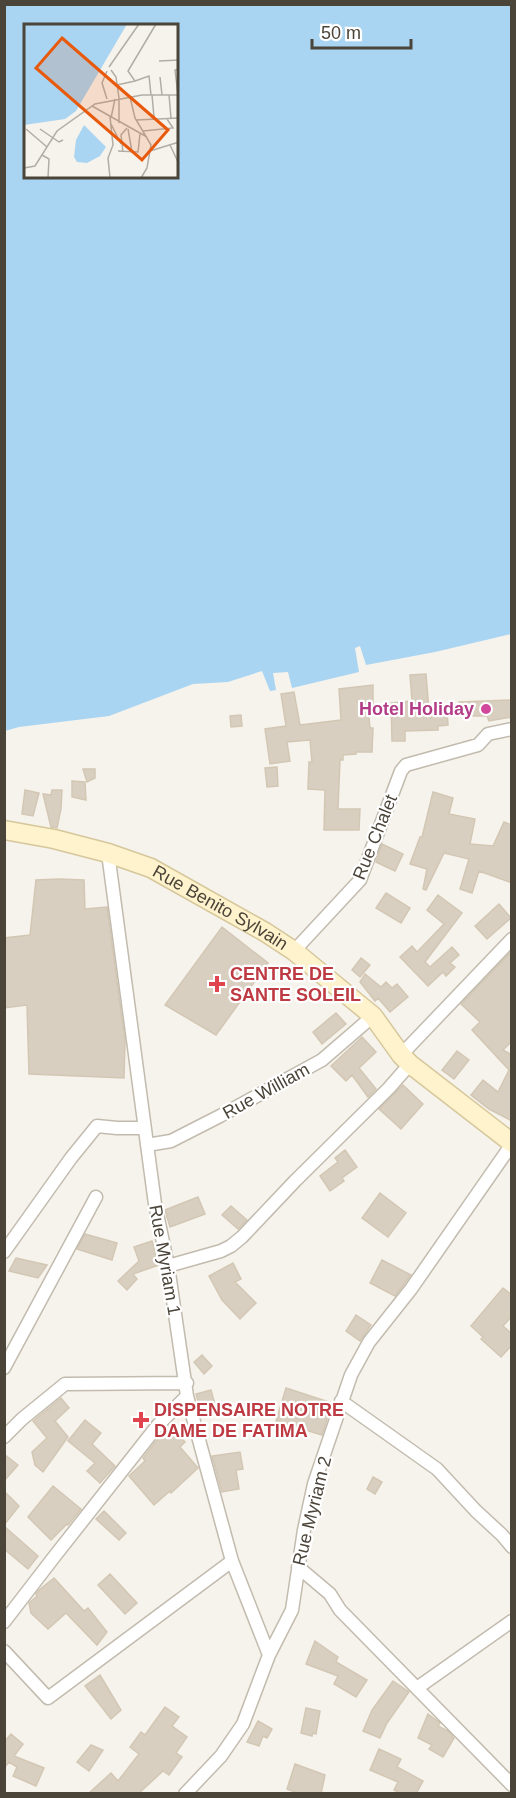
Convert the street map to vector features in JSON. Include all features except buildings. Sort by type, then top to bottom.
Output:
[{"type":"main road","name":"Rue Benito Sylvain","points":[[4,830],[54,839],[108,853],[151,868],[265,932],[294,951],[373,1016],[406,1059],[512,1144]]},
{"type":"street","name":"Rue Chalet","points":[[294,951],[360,880],[401,771],[406,765],[478,745],[488,734],[512,729]]},
{"type":"street","name":"Rue Myriam 1","points":[[108,853],[155,1204],[168,1266],[187,1390],[232,1562],[269,1655]]},
{"type":"street","points":[[168,1266],[221,1251],[237,1242],[375,1102],[406,1059],[512,939]]},
{"type":"street","name":"Rue William","points":[[147,1145],[171,1141],[321,1060],[373,1016]]},
{"type":"street","points":[[4,1252],[71,1158],[97,1126],[145,1128]]},
{"type":"street","name":"Rue Myriam 2","points":[[185,1794],[221,1756],[243,1724],[269,1655],[292,1610],[304,1530],[314,1484],[351,1375],[369,1342],[411,1289],[512,1144]]},
{"type":"street","points":[[4,1368],[96,1197]]},
{"type":"street","points":[[4,1437],[64,1384],[187,1390]]},
{"type":"street","points":[[4,1622],[187,1390]]},
{"type":"street","points":[[341,1401],[437,1469],[512,1547]]},
{"type":"street","points":[[4,1651],[48,1698],[232,1562]]},
{"type":"street","points":[[298,1567],[330,1594],[340,1610],[512,1785]]},
{"type":"street","points":[[417,1688],[512,1621]]},
{"type":"water","points":[[4,5],[511,5],[511,634],[366,665],[360,646],[355,648],[359,672],[292,688],[288,672],[273,673],[276,690],[270,691],[262,671],[228,682],[193,684],[109,716],[19,727],[5,731]]},
{"type":"place","name":"Hotel Holiday","points":[[486,709]]},
{"type":"place","name":"CENTRE DE SANTE SOLEIL","points":[[217,984]]},
{"type":"place","name":"DISPENSAIRE NOTRE DAME DE FATIMA","points":[[141,1420]]}]
